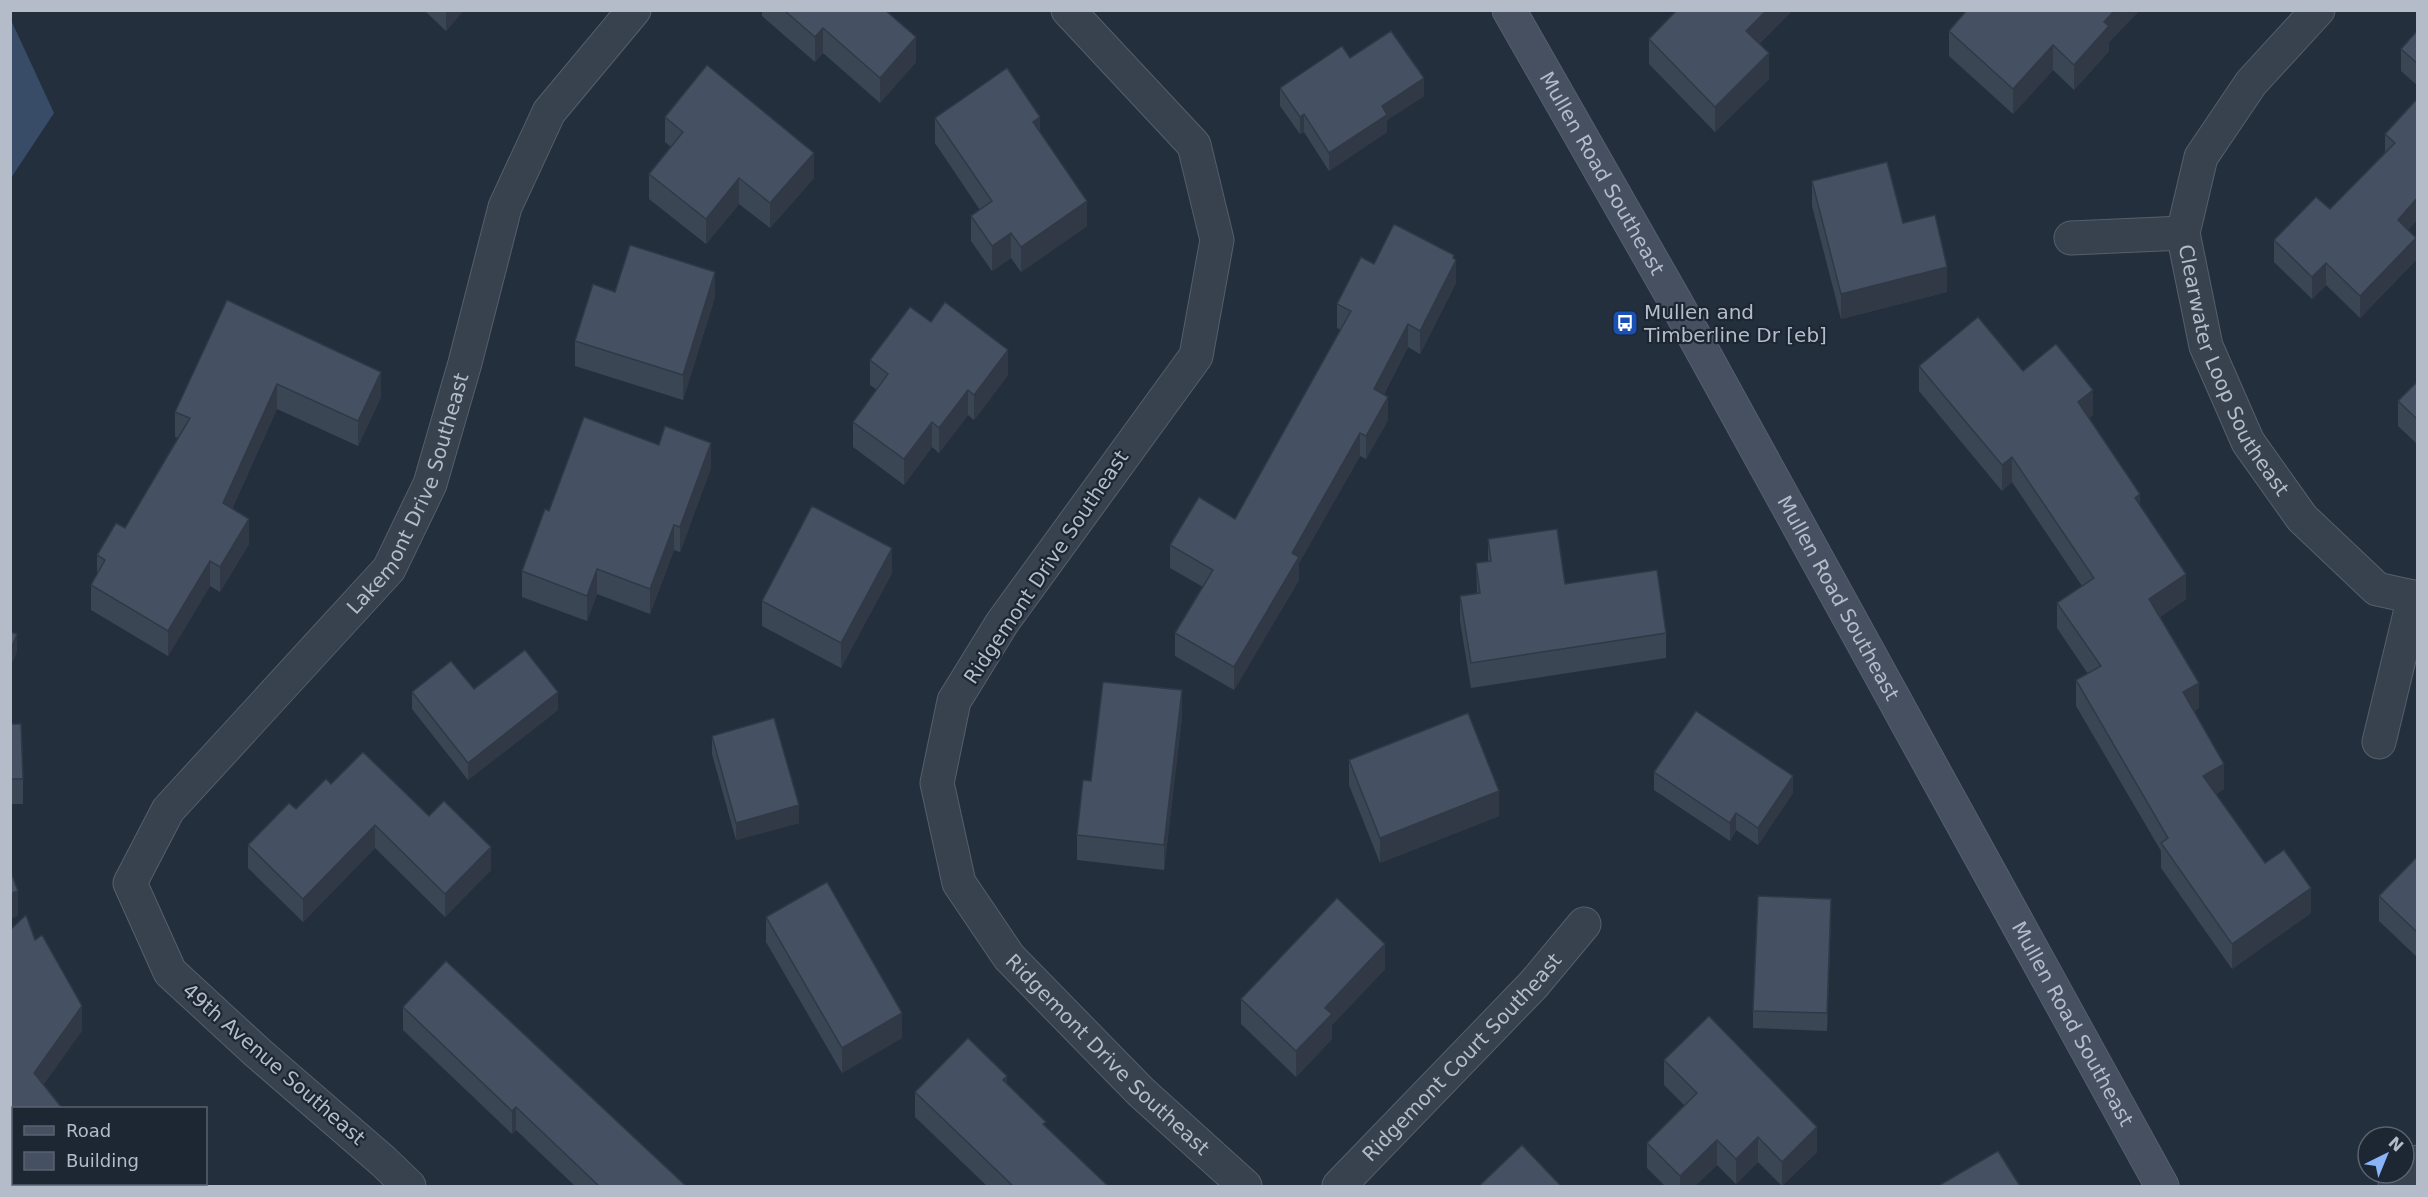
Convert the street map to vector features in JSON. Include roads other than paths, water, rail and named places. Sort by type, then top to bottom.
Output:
[{"type":"street","name":"Lakemont Drive Southeast","points":[[152,933],[130,884],[168,810],[389,569],[430,484],[465,363],[505,207],[549,112],[634,10]]},
{"type":"street","name":"Ridgemont Drive Southeast","points":[[1068,10],[1194,145],[1217,240],[1196,356],[1002,623],[954,701],[937,783],[958,883],[1009,957],[1142,1092],[1245,1186]]},
{"type":"street","name":"Mullen Road Southeast","points":[[1509,10],[1675,301],[2162,1186]]},
{"type":"street","name":"Clearwater Loop Southeast","points":[[2318,10],[2251,83],[2201,157],[2183,233],[2206,346],[2248,441],[2302,518],[2377,589],[2416,597],[2379,742]]},
{"type":"street","points":[[2071,238],[2183,233]]},
{"type":"street","name":"Ridgemont Court Southeast","points":[[1339,1186],[1534,984],[1584,924]]},
{"type":"street","name":"49th Avenue Southeast","points":[[152,933],[170,972],[409,1186]]},
{"type":"street","points":[[2395,1186],[2418,1162]]},
{"type":"water","points":[[10,18],[54,113],[11,178],[10,178]]},
{"type":"place","name":"Mullen and Timberline Dr [eb]","points":[[1625,323]]}]
